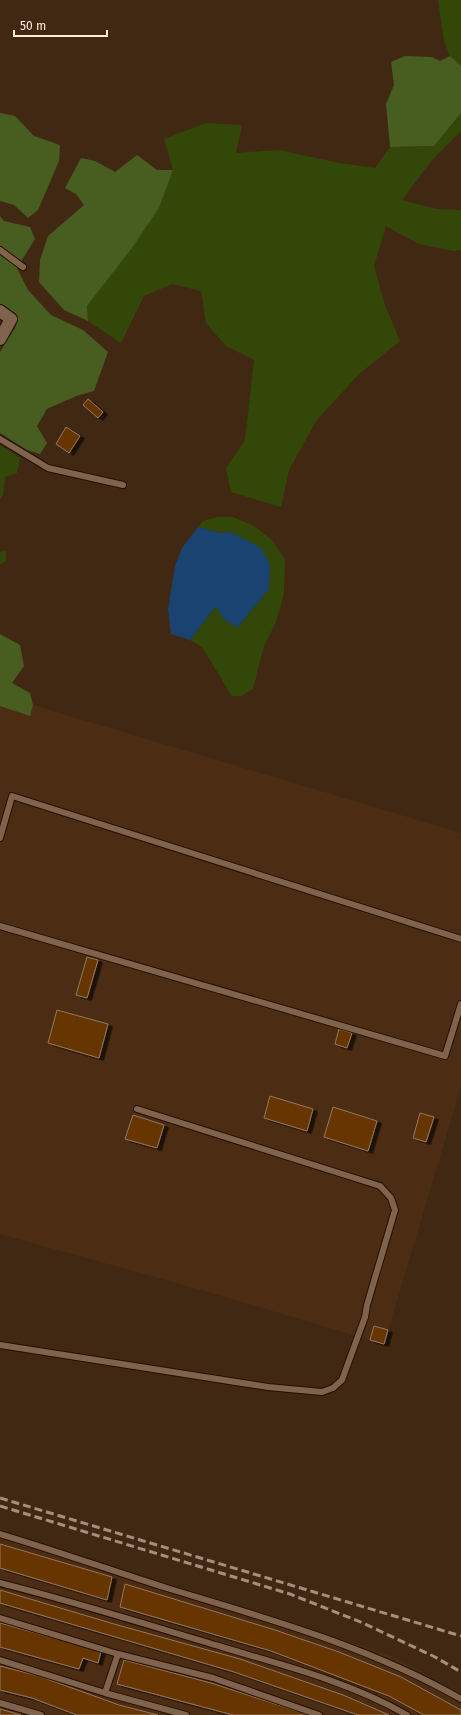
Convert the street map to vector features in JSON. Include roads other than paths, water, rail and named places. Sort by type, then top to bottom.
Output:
[{"type":"street","points":[[0,311],[11,320],[0,339]]},
{"type":"lane","points":[[0,250],[23,267]]},
{"type":"lane","points":[[0,440],[48,468],[122,485]]},
{"type":"lane","points":[[0,838],[12,796],[461,939]]},
{"type":"lane","points":[[0,926],[445,1056],[461,1004]]},
{"type":"lane","points":[[0,1345],[276,1388],[322,1392],[333,1388],[342,1380],[366,1317],[367,1305],[396,1210],[391,1198],[380,1186],[137,1110]]},
{"type":"lane","points":[[0,1534],[276,1620],[370,1656],[461,1699]]},
{"type":"lane","points":[[0,1583],[66,1600],[314,1675],[385,1702],[407,1715]]},
{"type":"lane","points":[[0,1618],[118,1654],[213,1678],[320,1715]]},
{"type":"lane","points":[[106,1693],[118,1654]]},
{"type":"lane","points":[[0,1660],[106,1693],[186,1715]]},
{"type":"lane","points":[[0,1703],[41,1715]]},
{"type":"water","points":[[198,527],[220,533],[231,532],[261,548],[270,565],[269,589],[237,628],[223,618],[216,606],[190,640],[171,634],[168,609],[175,566],[182,548]]},
{"type":"railway","points":[[0,1498],[461,1636]]},
{"type":"railway","points":[[0,1506],[290,1594],[363,1623],[435,1657],[461,1672]]}]
